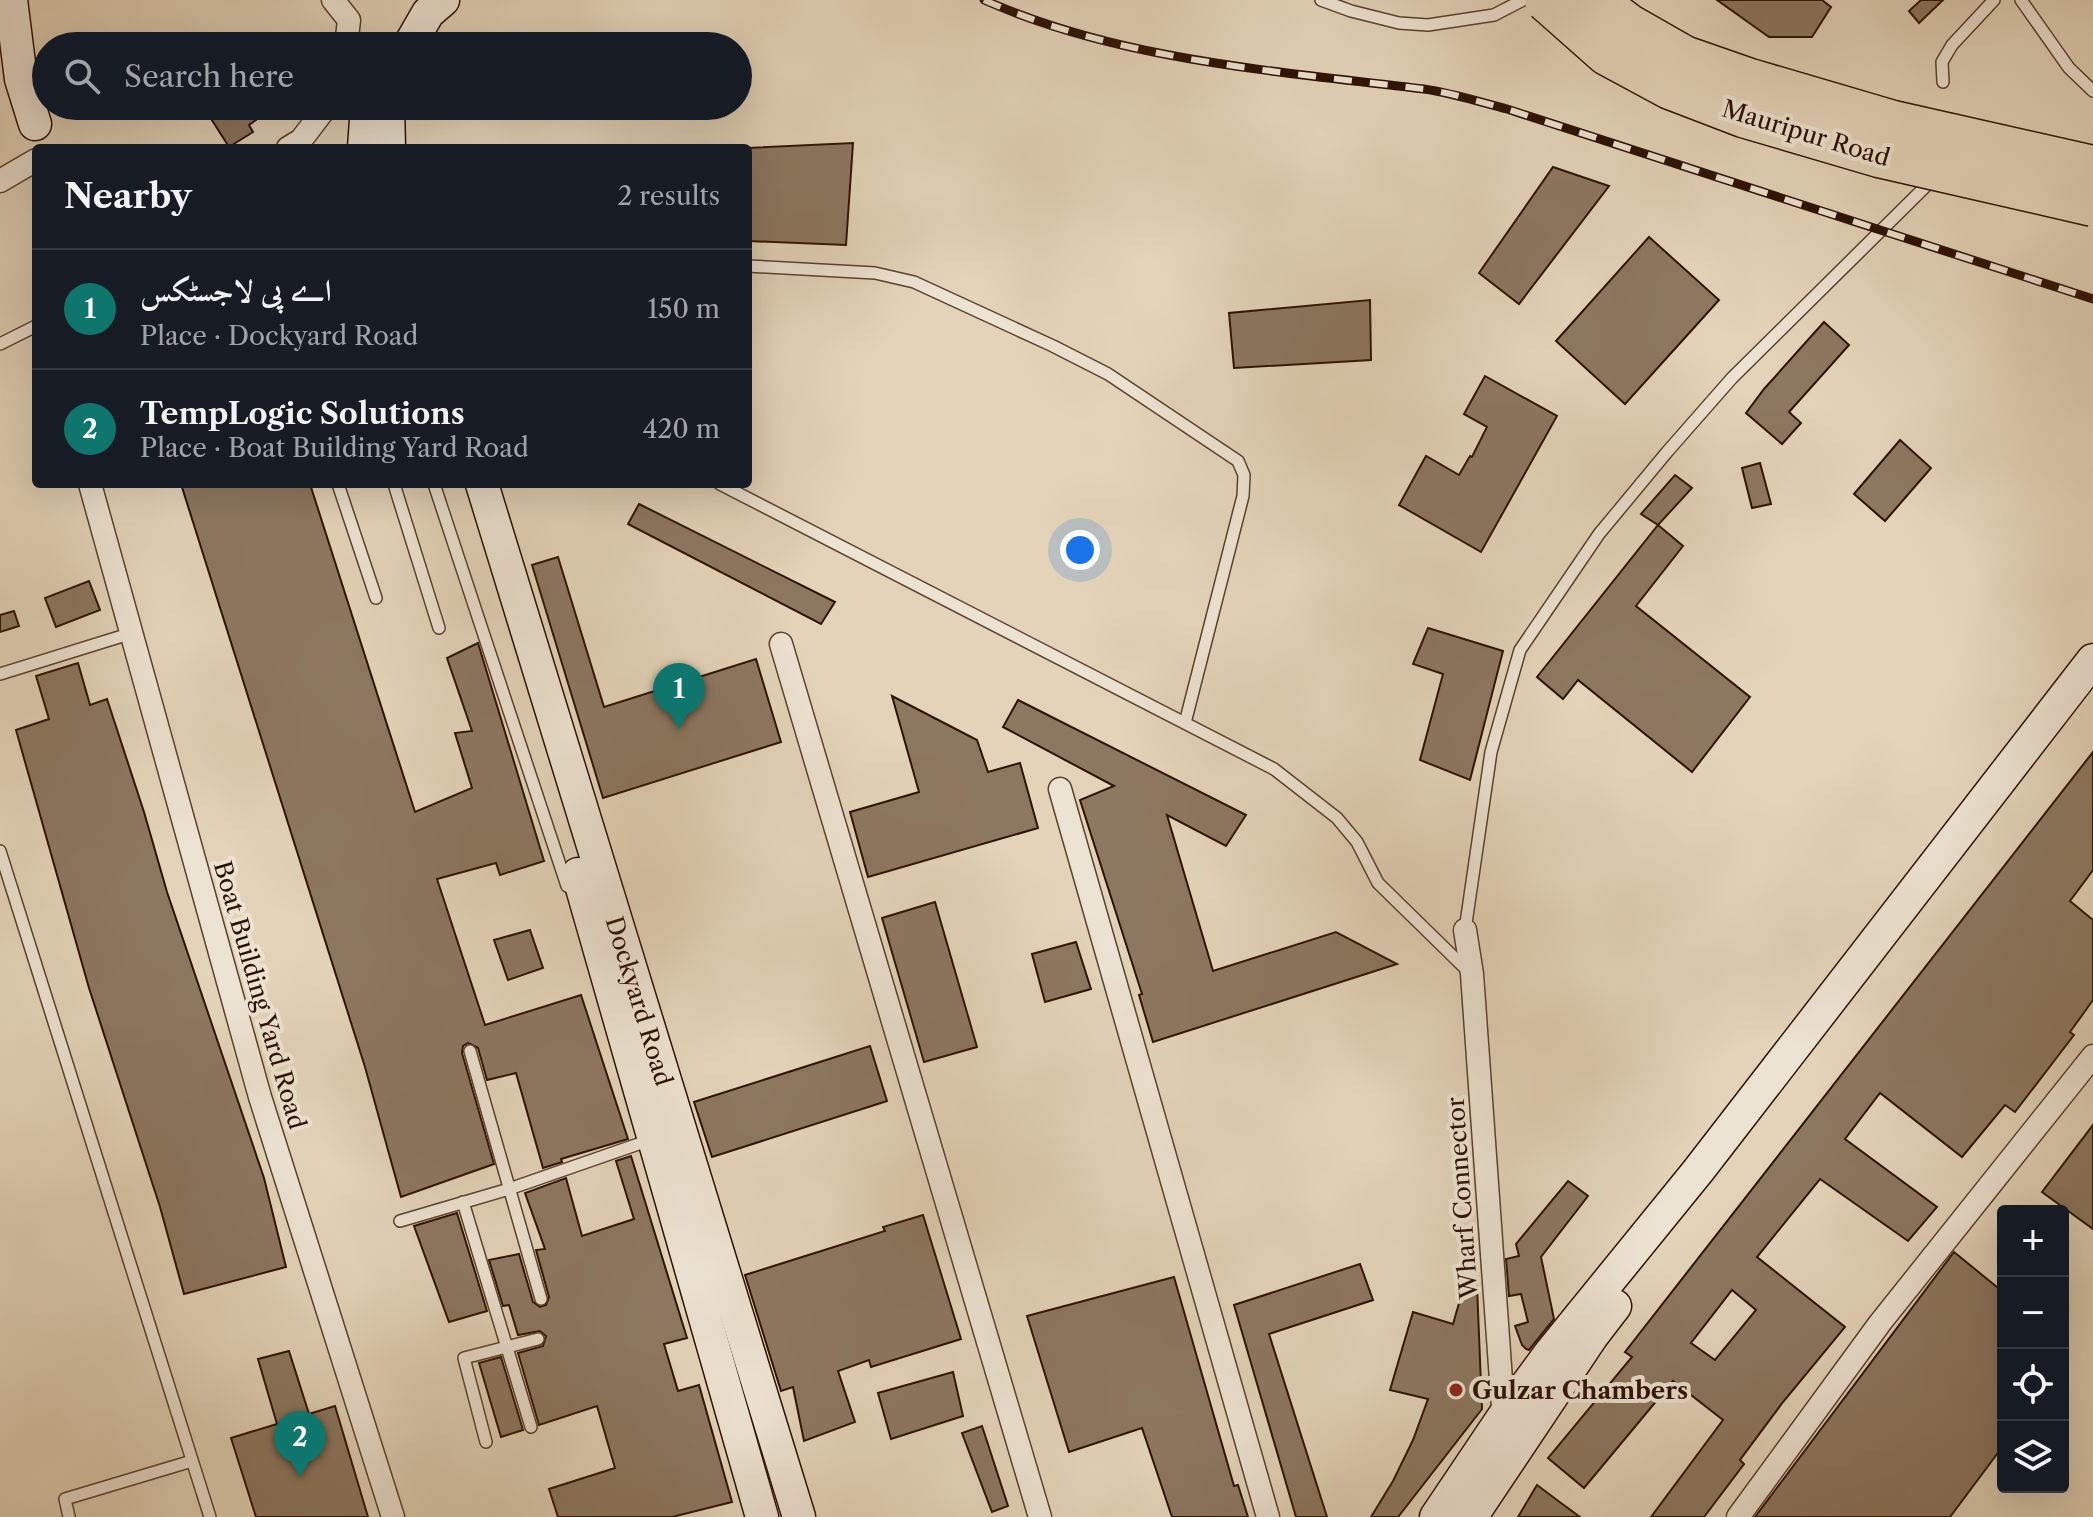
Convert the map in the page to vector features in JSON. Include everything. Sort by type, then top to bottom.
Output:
[{"type":"highway","name":"Mauripur Road","points":[[1546,0],[1607,54],[1670,88],[1743,116],[1879,156],[2093,205]]},
{"type":"highway","name":"Mauripur Road","points":[[1595,0],[1628,25],[1684,57],[1750,80],[1893,122],[2093,167]]},
{"type":"street","points":[[11,0],[10,73],[38,136]]},
{"type":"street","points":[[333,0],[349,20],[348,32]]},
{"type":"street","points":[[398,32],[420,0]]},
{"type":"street","points":[[417,32],[428,13],[443,0]]},
{"type":"street","points":[[294,144],[316,120]]},
{"type":"street","points":[[364,144],[366,120]]},
{"type":"street","points":[[388,120],[389,144]]},
{"type":"street","points":[[0,181],[32,162]]},
{"type":"street","name":"Boat Building Yard Road","points":[[91,488],[260,1097],[393,1517]]},
{"type":"street","name":"Dockyard Road","points":[[460,488],[799,1517]]},
{"type":"street","name":"Dockyard Road","points":[[483,488],[589,875],[588,911],[762,1517]]},
{"type":"street","points":[[781,644],[1040,1517]]},
{"type":"street","points":[[1442,1515],[1504,1416],[1551,1352],[1698,1171],[2093,660]]},
{"type":"street","points":[[1471,1517],[1592,1336],[2093,691]]},
{"type":"street","points":[[1060,789],[1268,1517]]},
{"type":"street","name":"Wharf Connector","points":[[1465,930],[1472,974],[1507,1463]]},
{"type":"street","points":[[1738,1517],[1880,1323],[2093,1056]]},
{"type":"lane","points":[[1321,0],[1399,23],[1428,25],[1494,15],[1523,0]]},
{"type":"lane","points":[[1943,82],[1942,62],[1952,45],[1994,0]]},
{"type":"lane","points":[[2021,0],[2069,68],[2093,91]]},
{"type":"lane","points":[[1465,930],[1491,752],[1520,650],[1599,534],[1667,452],[1732,378],[1925,187]]},
{"type":"lane","points":[[752,266],[875,273],[914,282],[1108,374],[1238,461],[1244,475],[1243,496],[1185,723]]},
{"type":"lane","points":[[0,344],[32,328]]},
{"type":"lane","points":[[339,488],[376,598]]},
{"type":"lane","points":[[395,488],[439,628]]},
{"type":"lane","points":[[435,488],[567,887],[588,911]]},
{"type":"lane","points":[[728,488],[1274,769],[1337,818],[1357,842],[1378,883],[1472,974]]},
{"type":"lane","points":[[0,674],[132,633]]},
{"type":"lane","points":[[0,851],[210,1517]]},
{"type":"lane","points":[[470,1051],[541,1299]]},
{"type":"lane","points":[[400,1221],[509,1189],[654,1138]]},
{"type":"lane","points":[[463,1202],[531,1427]]},
{"type":"lane","points":[[486,1442],[464,1358],[538,1339]]},
{"type":"lane","points":[[69,1517],[65,1499],[192,1461]]},
{"type":"building","points":[[1717,0],[1822,0],[1831,7],[1812,37],[1769,37]]},
{"type":"building","points":[[1921,0],[1943,0],[1919,23],[1909,11]]},
{"type":"building","points":[[212,120],[256,120],[249,125],[253,132],[234,144],[227,144]]},
{"type":"building","points":[[853,143],[846,245],[752,241],[752,148]]},
{"type":"building","points":[[1553,167],[1609,186],[1519,304],[1479,273]]},
{"type":"building","points":[[1649,237],[1719,300],[1625,404],[1556,341]]},
{"type":"building","points":[[1370,300],[1371,360],[1234,368],[1229,313]]},
{"type":"building","points":[[1824,322],[1849,345],[1789,412],[1801,423],[1782,444],[1746,413]]},
{"type":"building","points":[[1485,376],[1557,416],[1481,552],[1399,505],[1426,456],[1459,475],[1472,457],[1487,427],[1464,414]]},
{"type":"building","points":[[1900,440],[1931,468],[1885,521],[1854,494]]},
{"type":"building","points":[[1760,463],[1771,504],[1752,508],[1742,468]]},
{"type":"building","points":[[1675,475],[1692,488],[1658,525],[1641,514]]},
{"type":"building","points":[[182,488],[311,488],[415,812],[472,788],[455,733],[472,731],[447,658],[478,643],[544,861],[500,875],[496,863],[437,879],[485,1025],[581,995],[628,1139],[561,1159],[562,1162],[543,1168],[516,1073],[487,1080],[478,1048],[468,1043],[463,1046],[462,1053],[494,1164],[401,1197],[365,1067]]},
{"type":"building","points":[[639,504],[835,602],[821,624],[628,524]]},
{"type":"building","points":[[1658,525],[1683,546],[1636,606],[1750,697],[1692,772],[1578,680],[1563,699],[1537,677]]},
{"type":"building","points":[[558,557],[604,707],[756,659],[781,742],[603,798],[532,565]]},
{"type":"building","points":[[89,581],[100,610],[56,627],[45,598]]},
{"type":"building","points":[[14,611],[19,626],[0,632],[0,615]]},
{"type":"building","points":[[1428,628],[1503,651],[1470,780],[1420,760],[1443,674],[1413,664]]},
{"type":"building","points":[[78,663],[90,705],[107,699],[167,892],[264,1178],[286,1267],[184,1294],[160,1207],[89,988],[16,730],[49,719],[36,676]]},
{"type":"building","points":[[892,696],[977,740],[988,772],[1020,763],[1038,828],[868,877],[850,812],[919,792]]},
{"type":"building","points":[[1018,700],[1246,815],[1226,846],[1167,815],[1213,971],[1336,932],[1397,964],[1153,1042],[1139,995],[1142,994],[1080,800],[1114,786],[1003,727]]},
{"type":"building","points":[[2093,752],[2093,870],[2070,901],[2093,920],[2093,1000],[2070,1032],[2074,1035],[2015,1112],[2005,1105],[1962,1157],[1880,1093],[1845,1139],[1937,1207],[1908,1241],[1820,1179],[1757,1257],[1845,1327],[1783,1402],[1740,1460],[1744,1464],[1704,1517],[1651,1517],[1723,1420],[1673,1381],[1584,1488],[1548,1458],[1632,1357],[1625,1352]],"holes":[[[1732,1290],[1756,1310],[1715,1360],[1691,1343]]]},
{"type":"building","points":[[935,902],[977,1047],[924,1062],[882,918]]},
{"type":"building","points":[[530,930],[543,968],[508,980],[494,940]]},
{"type":"building","points":[[1076,942],[1091,989],[1045,1002],[1032,954]]},
{"type":"building","points":[[870,1046],[887,1101],[712,1157],[694,1102]]},
{"type":"building","points":[[2093,1125],[2093,1229],[2069,1212],[2069,1205],[2060,1205],[2042,1192]]},
{"type":"building","points":[[631,1156],[687,1338],[664,1344],[678,1391],[699,1385],[732,1502],[672,1517],[558,1517],[549,1489],[615,1468],[597,1406],[539,1425],[518,1353],[543,1346],[546,1336],[540,1331],[518,1335],[509,1305],[503,1306],[489,1260],[519,1254],[533,1302],[540,1307],[546,1305],[549,1297],[536,1250],[545,1249],[525,1193],[566,1178],[582,1236],[634,1219],[616,1161]]},
{"type":"building","points":[[1568,1181],[1588,1196],[1541,1257],[1554,1319],[1529,1350],[1522,1345],[1515,1326],[1528,1322],[1521,1294],[1509,1296],[1506,1259],[1519,1256],[1516,1244]]},
{"type":"building","points":[[457,1213],[487,1311],[449,1322],[414,1226]]},
{"type":"building","points":[[923,1215],[961,1339],[871,1367],[869,1360],[838,1371],[855,1422],[804,1441],[793,1387],[781,1391],[745,1275],[885,1231],[883,1227]]},
{"type":"building","points":[[1954,1252],[1997,1287],[1997,1454],[1950,1517],[1755,1517]]},
{"type":"building","points":[[1360,1264],[1373,1300],[1269,1334],[1327,1517],[1296,1517],[1234,1305]]},
{"type":"building","points":[[1174,1277],[1234,1486],[1238,1485],[1248,1517],[1172,1517],[1142,1428],[1069,1452],[1027,1316]]},
{"type":"building","name":"Gulzar Chambers","points":[[1464,1286],[1477,1286],[1482,1409],[1398,1517],[1371,1517],[1413,1440],[1428,1399],[1390,1390],[1413,1312],[1453,1324]]},
{"type":"building","points":[[289,1351],[309,1414],[335,1406],[368,1517],[256,1517],[231,1438],[277,1424],[258,1359]]},
{"type":"building","points":[[501,1357],[523,1430],[501,1437],[479,1363]]},
{"type":"building","points":[[953,1372],[963,1416],[891,1439],[878,1393]]},
{"type":"building","points":[[982,1426],[1008,1506],[992,1512],[962,1433]]},
{"type":"building","points":[[1537,1485],[1561,1503],[1580,1517],[1518,1517]]},
{"type":"railway","points":[[984,0],[1036,21],[1145,50],[1256,69],[1424,89],[1507,109],[2093,299]]},
{"type":"place","name":"اے پی لاجسٹکس","points":[[679,729]]},
{"type":"place","name":"Gulzar Chambers","points":[[1456,1390]]},
{"type":"place","name":"TempLogic Solutions","points":[[300,1477]]}]
